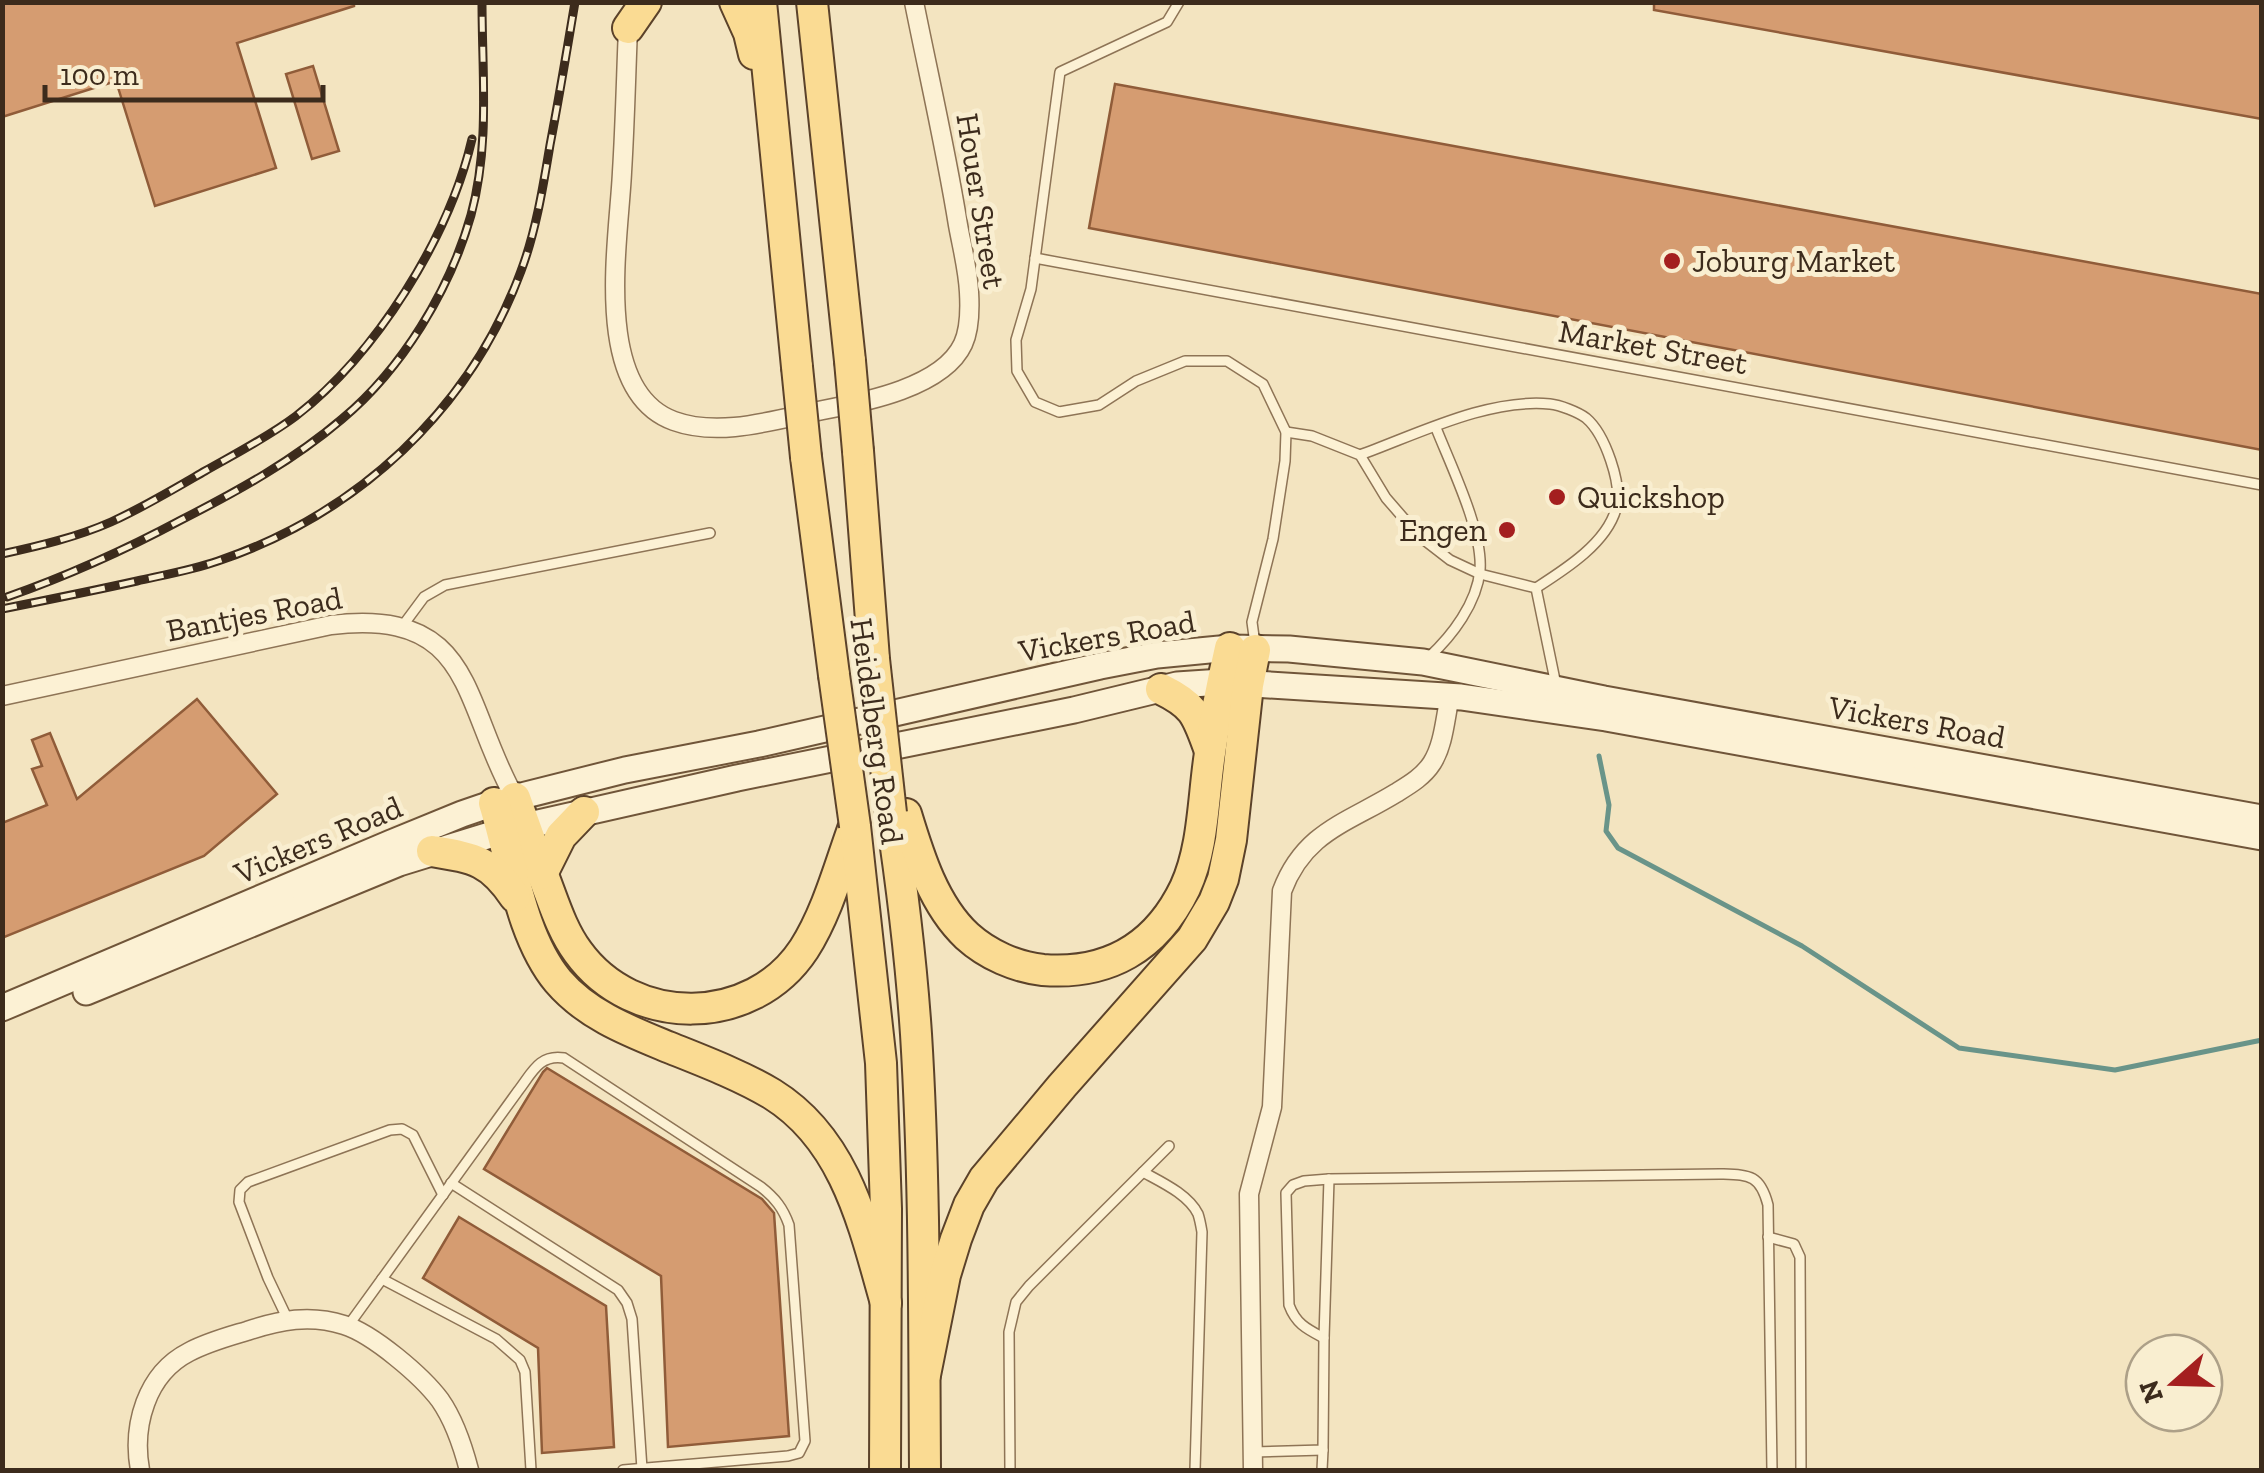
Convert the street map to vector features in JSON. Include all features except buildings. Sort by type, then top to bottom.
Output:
[{"type":"main road","points":[[628,15],[646,2]]},
{"type":"main road","points":[[735,2],[749,33],[777,150]]},
{"type":"main road","name":"Heidelberg Road","points":[[761,2],[806,456],[881,1064],[886,1209],[884,1470]]},
{"type":"main road","name":"Heidelberg Road","points":[[812,2],[850,360],[874,658],[897,808],[916,1032],[925,1470]]},
{"type":"main road","points":[[897,808],[934,891],[966,935],[988,952],[1013,963],[1050,970],[1086,970],[1108,964],[1158,930],[1192,872],[1210,751],[1246,640]]},
{"type":"main road","name":"Vickers Road","points":[[2,1026],[432,851],[509,814],[625,770],[759,744],[1157,654],[1246,640],[1423,662],[1604,699],[2262,818]]},
{"type":"main road","points":[[924,1376],[956,1239],[984,1180],[1192,939],[1214,902],[1230,840],[1235,683]]},
{"type":"main road","name":"Vickers Road","points":[[2,1008],[462,814],[584,812],[1074,710],[1176,685],[1235,683],[1450,696],[1624,721],[2262,836]]},
{"type":"main road","points":[[1161,689],[1182,699],[1194,712],[1210,751]]},
{"type":"main road","points":[[542,874],[560,836],[584,812]]},
{"type":"main road","points":[[509,814],[542,874],[575,948],[588,966],[643,1002],[665,1008],[708,1009],[750,996],[772,984],[805,948],[824,909],[854,826]]},
{"type":"main road","points":[[509,814],[523,908],[542,959],[560,983],[601,1017],[772,1094],[816,1132],[852,1192],[886,1303]]},
{"type":"main road","points":[[432,851],[480,862],[503,879],[523,908]]},
{"type":"street","name":"Houer Street","points":[[628,15],[615,275],[616,325],[622,357],[633,386],[670,420],[722,428],[874,400],[925,379],[948,364],[963,344],[969,290],[914,2]]},
{"type":"street","name":"Bantjes Road","points":[[2,696],[331,625],[360,622],[401,628],[432,640],[464,677],[498,767],[509,814]]},
{"type":"street","points":[[1253,1461],[1250,1194],[1272,1106],[1282,890],[1292,866],[1310,844],[1426,772],[1440,747],[1450,696]]},
{"type":"street","points":[[140,1470],[136,1450],[138,1427],[154,1385],[170,1365],[186,1353],[213,1342],[305,1318],[348,1326],[412,1371],[440,1400],[469,1470]]},
{"type":"lane","points":[[1180,2],[1167,22],[1060,72],[1035,258],[1016,340],[1017,372],[1035,402],[1059,412],[1099,405],[1136,381],[1185,361],[1227,361],[1263,384],[1286,432],[1285,462],[1273,540],[1246,640]]},
{"type":"lane","name":"Market Street","points":[[1035,258],[2262,485]]},
{"type":"lane","points":[[1286,432],[1312,436],[1360,456],[1386,498],[1419,536],[1450,560],[1480,574],[1536,588],[1573,564],[1604,532],[1617,508],[1616,479],[1605,444],[1586,418],[1556,404],[1514,403],[1360,456]]},
{"type":"lane","points":[[1423,662],[1458,626],[1480,574],[1480,551],[1470,516],[1436,428]]},
{"type":"lane","points":[[401,628],[424,597],[445,585],[710,533]]},
{"type":"lane","points":[[1536,588],[1556,688]]},
{"type":"lane","points":[[348,1326],[544,1058],[564,1058],[776,1198],[790,1225],[805,1442],[799,1453],[622,1470]]},
{"type":"lane","points":[[288,1320],[239,1202],[240,1190],[248,1182],[402,1129],[414,1135],[443,1195]]},
{"type":"lane","points":[[1010,1470],[1009,1332],[1016,1302],[1170,1146]]},
{"type":"lane","points":[[1143,1172],[1189,1203],[1198,1214],[1202,1232],[1195,1470]]},
{"type":"lane","points":[[1324,1338],[1300,1326],[1289,1305],[1286,1193],[1293,1184],[1304,1180],[1739,1174],[1752,1177],[1764,1188],[1768,1206],[1772,1470]]},
{"type":"lane","points":[[1322,1470],[1329,1180]]},
{"type":"lane","points":[[452,1183],[618,1290],[626,1302],[632,1319],[642,1469]]},
{"type":"lane","points":[[1768,1237],[1794,1244],[1800,1258],[1801,1470]]},
{"type":"lane","points":[[382,1278],[496,1339],[520,1360],[525,1372],[531,1470]]},
{"type":"lane","points":[[1253,1461],[1323,1450]]},
{"type":"waterway","points":[[1599,756],[1609,805],[1606,831],[1618,848],[1802,946],[1959,1048],[2115,1070],[2262,1040]]},
{"type":"railway","points":[[7,597],[117,552],[244,486],[324,434],[385,377],[437,299],[471,215],[483,136],[482,2]]},
{"type":"railway","points":[[2,609],[188,570],[269,541],[362,485],[439,411],[472,368],[499,321],[526,256],[542,193],[575,2]]},
{"type":"railway","points":[[2,554],[85,532],[135,510],[274,431],[326,390],[381,327],[427,254],[461,177],[472,139]]},
{"type":"place","name":"Joburg Market","points":[[1672,261]]},
{"type":"place","name":"Quickshop","points":[[1557,497]]},
{"type":"place","name":"Engen","points":[[1507,530]]}]
